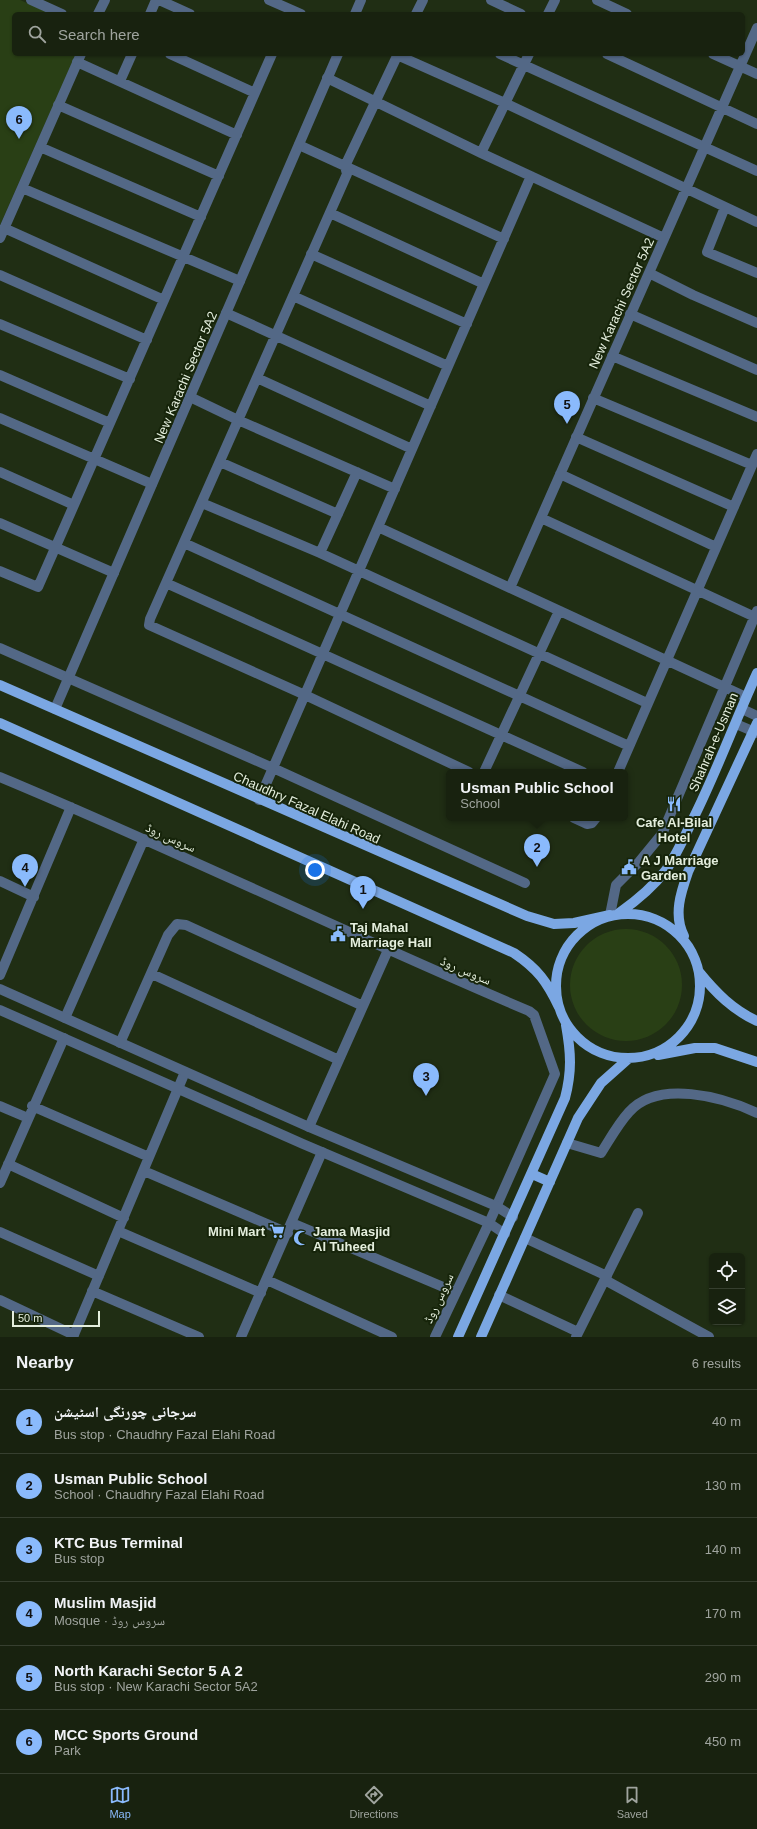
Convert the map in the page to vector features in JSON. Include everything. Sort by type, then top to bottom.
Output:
[{"type":"main road","name":"Shahrah-e-Usman","points":[[614,914],[635,901],[666,870],[678,850],[700,805],[757,673]]},
{"type":"main road","name":"Chaudhry Fazal Elahi Road","points":[[0,685],[259,800],[527,916],[554,924],[574,923],[614,914]]},
{"type":"main road","points":[[0,723],[514,953],[530,964],[543,977],[566,1023],[577,1038],[592,1049],[610,1056],[628,1058],[695,1048],[715,1048],[757,1062]]},
{"type":"main road","points":[[756,730],[688,872],[682,890],[678,910],[680,927],[700,972],[720,997],[735,1009],[757,1022]]},
{"type":"main road","points":[[558,1007],[555,988],[558,968],[565,950],[576,935],[592,923],[614,914],[640,914],[659,920],[676,931],[690,947]]},
{"type":"main road","points":[[645,1056],[668,1046],[677,1039],[689,1025],[697,1008],[700,996],[700,972]]},
{"type":"main road","points":[[458,1337],[565,1098],[570,1078],[571,1062],[566,1023]]},
{"type":"main road","points":[[481,1337],[567,1143],[589,1099],[601,1082],[628,1058]]},
{"type":"main road","points":[[532,1174],[550,1182]]},
{"type":"street","points":[[32,0],[58,12]]},
{"type":"street","points":[[99,12],[104,0]]},
{"type":"street","points":[[151,12],[156,0]]},
{"type":"street","points":[[159,0],[186,12]]},
{"type":"street","points":[[269,0],[292,12]]},
{"type":"street","points":[[294,12],[296,0]]},
{"type":"street","points":[[356,12],[361,0]]},
{"type":"street","points":[[417,12],[423,0]]},
{"type":"street","points":[[491,0],[517,12]]},
{"type":"street","points":[[549,12],[555,0]]},
{"type":"street","points":[[597,0],[623,12]]},
{"type":"street","name":"New Karachi Sector 5A2","points":[[745,53],[757,28]]},
{"type":"street","points":[[120,81],[131,56]]},
{"type":"street","points":[[174,56],[255,92]]},
{"type":"street","points":[[0,571],[38,587],[271,56]]},
{"type":"street","name":"New Karachi Sector 5A2","points":[[55,709],[337,56]]},
{"type":"street","points":[[397,56],[346,166],[347,174],[166,583],[149,625],[305,695],[463,769]]},
{"type":"street","points":[[399,56],[505,103],[757,222]]},
{"type":"street","points":[[505,56],[757,171]]},
{"type":"street","points":[[481,154],[528,56]]},
{"type":"street","points":[[611,56],[757,124]]},
{"type":"street","points":[[717,56],[757,74]]},
{"type":"street","name":"New Karachi Sector 5A2","points":[[510,588],[744,56]]},
{"type":"street","points":[[0,238],[79,58],[120,81],[237,135]]},
{"type":"street","points":[[327,78],[481,154],[664,238]]},
{"type":"street","points":[[58,106],[218,176]]},
{"type":"street","points":[[299,145],[504,239]]},
{"type":"street","points":[[40,147],[201,217]]},
{"type":"street","points":[[259,800],[531,176]]},
{"type":"street","points":[[22,188],[184,255],[240,281]]},
{"type":"street","points":[[725,208],[707,252],[757,273]]},
{"type":"street","points":[[330,213],[484,284]]},
{"type":"street","points":[[4,228],[164,300]]},
{"type":"street","points":[[311,254],[467,324]]},
{"type":"street","points":[[649,273],[693,295],[757,322]]},
{"type":"street","points":[[0,275],[147,340]]},
{"type":"street","points":[[293,296],[448,366]]},
{"type":"street","points":[[226,313],[431,406]]},
{"type":"street","points":[[630,314],[757,370]]},
{"type":"street","points":[[0,324],[130,379]]},
{"type":"street","points":[[612,356],[757,418]]},
{"type":"street","points":[[0,375],[110,423]]},
{"type":"street","points":[[257,378],[412,449]]},
{"type":"street","points":[[190,397],[238,420],[394,489]]},
{"type":"street","points":[[593,398],[752,465]]},
{"type":"street","points":[[0,418],[152,484]]},
{"type":"street","points":[[576,437],[734,507]]},
{"type":"street","points":[[619,769],[757,454]]},
{"type":"street","points":[[220,462],[338,514]]},
{"type":"street","points":[[0,472],[74,505]]},
{"type":"street","points":[[320,553],[357,472]]},
{"type":"street","points":[[560,474],[716,547]]},
{"type":"street","points":[[202,503],[320,553],[647,703]]},
{"type":"street","points":[[541,518],[697,591],[756,615],[662,834],[639,862],[616,885],[614,914]]},
{"type":"street","points":[[0,523],[114,573]]},
{"type":"street","points":[[378,527],[746,697]]},
{"type":"street","points":[[184,543],[519,694],[629,746]]},
{"type":"street","points":[[166,583],[500,736],[576,769]]},
{"type":"street","points":[[485,769],[559,611]]},
{"type":"street","points":[[0,648],[273,768],[525,883]]},
{"type":"street","points":[[742,709],[757,716]]},
{"type":"street","points":[[736,724],[756,730]]},
{"type":"street","name":"سروس روڈ","points":[[0,777],[71,807],[388,950],[528,1010],[537,1020],[555,1074],[489,1223],[434,1337]]},
{"type":"street","points":[[0,975],[71,807]]},
{"type":"street","points":[[580,821],[587,824],[594,821]]},
{"type":"street","points":[[64,1018],[144,840]]},
{"type":"street","points":[[0,881],[34,897]]},
{"type":"street","points":[[120,1043],[152,974],[168,935],[177,924],[186,925],[364,1006]]},
{"type":"street","points":[[309,1127],[388,950]]},
{"type":"street","points":[[152,974],[339,1060]]},
{"type":"street","points":[[0,989],[309,1127],[496,1206],[513,1217]]},
{"type":"street","points":[[0,1010],[322,1152],[489,1223],[505,1234]]},
{"type":"street","points":[[1,1179],[32,1106],[64,1038]]},
{"type":"street","points":[[0,1300],[73,1336],[185,1072]]},
{"type":"street","points":[[567,1143],[601,1153],[629,1111],[643,1101],[660,1094],[698,1094],[742,1106],[757,1113]]},
{"type":"street","points":[[0,1106],[28,1118]]},
{"type":"street","points":[[32,1106],[149,1158]]},
{"type":"street","points":[[241,1337],[288,1233],[322,1152]]},
{"type":"street","points":[[8,1164],[124,1218]]},
{"type":"street","points":[[144,1171],[288,1233]]},
{"type":"street","points":[[499,1295],[577,1336],[638,1214]]},
{"type":"street","points":[[292,1223],[455,1292]]},
{"type":"street","points":[[118,1230],[261,1293]]},
{"type":"street","points":[[0,1232],[99,1276]]},
{"type":"street","points":[[524,1238],[606,1278],[709,1337]]},
{"type":"street","points":[[267,1280],[392,1337]]},
{"type":"street","points":[[92,1291],[199,1337]]},
{"type":"green space","points":[[0,0],[20,0],[47,12],[12,12],[12,56],[75,56],[0,225]]},
{"type":"green space","points":[[626,929],[648,933],[666,945],[678,963],[682,985],[678,1007],[666,1025],[648,1037],[626,1041],[604,1037],[586,1025],[574,1007],[570,985],[574,963],[586,945],[604,933]]},
{"type":"place","name":"MCC Sports Ground","points":[[19,139]]},
{"type":"place","name":"North Karachi Sector 5 A 2","points":[[567,424]]},
{"type":"place","name":"Cafe Al-Bilal Hotel","points":[[674,804]]},
{"type":"place","name":"Usman Public School","points":[[537,867]]},
{"type":"place","name":"A J Marriage Garden","points":[[629,867]]},
{"type":"place","name":"Muslim Masjid","points":[[25,887]]},
{"type":"place","name":"سرجانی چورنگی اسٹیشن","points":[[363,909]]},
{"type":"place","name":"Taj Mahal Marriage Hall","points":[[338,934]]},
{"type":"place","name":"KTC Bus Terminal","points":[[426,1096]]},
{"type":"place","name":"Mini Mart","points":[[277,1231]]},
{"type":"place","name":"Jama Masjid Al Tuheed","points":[[301,1238]]}]
